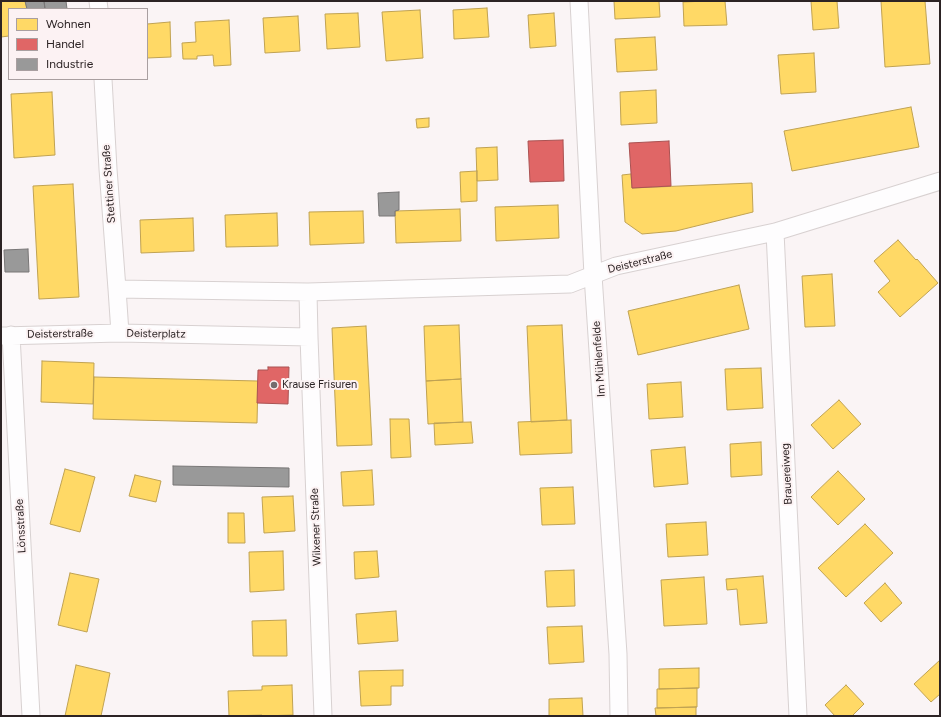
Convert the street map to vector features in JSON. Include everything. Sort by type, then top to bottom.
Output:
[{"type":"street","name":"Im Mühlenfelde","points":[[579,1],[593,275],[618,654],[619,716]]},
{"type":"street","name":"Stettiner Straße","points":[[103,80],[108,177],[117,289]]},
{"type":"street","name":"Deisterstraße","points":[[308,292],[570,284],[616,266],[775,232],[940,181]]},
{"type":"street","name":"Brauereiweg","points":[[775,232],[798,716]]},
{"type":"street","points":[[117,289],[308,292],[309,337]]},
{"type":"street","name":"Deisterplatz","points":[[117,289],[120,333],[309,337]]},
{"type":"street","name":"Deisterstraße","points":[[6,336],[120,333]]},
{"type":"street","name":"Lönsstraße","points":[[6,336],[31,716]]},
{"type":"street","name":"Wilxener Straße","points":[[309,337],[323,716]]},
{"type":"building: Wohnen","points":[[1,1],[25,1],[27,8],[8,8],[8,36],[1,37]]},
{"type":"building: Wohnen","points":[[614,1],[659,1],[660,17],[615,19]]},
{"type":"building: Wohnen","points":[[725,1],[727,25],[684,26],[683,2]]},
{"type":"building: Wohnen","points":[[811,1],[837,1],[839,28],[813,30]]},
{"type":"building: Wohnen","points":[[881,1],[925,1],[930,64],[885,67]]},
{"type":"building: Wohnen","points":[[487,8],[489,37],[454,39],[453,10]]},
{"type":"building: Wohnen","points":[[420,10],[423,58],[386,61],[382,12]]},
{"type":"building: Wohnen","points":[[358,13],[360,47],[327,49],[325,14]]},
{"type":"building: Wohnen","points":[[554,13],[556,46],[530,48],[528,15]]},
{"type":"building: Wohnen","points":[[298,16],[300,51],[265,53],[263,18]]},
{"type":"building: Wohnen","points":[[229,20],[231,65],[214,66],[213,55],[197,56],[197,59],[183,59],[182,43],[196,42],[195,22]]},
{"type":"building: Wohnen","points":[[170,22],[171,57],[148,58],[148,24]]},
{"type":"building: Wohnen","points":[[655,37],[657,70],[617,72],[615,39]]},
{"type":"building: Wohnen","points":[[814,53],[816,92],[781,94],[778,55]]},
{"type":"building: Wohnen","points":[[656,90],[657,123],[621,125],[620,92]]},
{"type":"building: Wohnen","points":[[52,92],[55,155],[14,158],[11,94]]},
{"type":"building: Wohnen","points":[[911,107],[919,147],[792,171],[784,131]]},
{"type":"building: Wohnen","points":[[429,118],[429,127],[417,128],[416,119]]},
{"type":"building: Wohnen","points":[[497,147],[498,180],[477,181],[476,148]]},
{"type":"building: Wohnen","points":[[477,171],[477,201],[461,202],[460,172]]},
{"type":"building: Wohnen","points":[[631,174],[632,188],[752,183],[753,212],[676,231],[642,234],[625,222],[622,175]]},
{"type":"building: Wohnen","points":[[73,184],[79,297],[39,299],[33,186]]},
{"type":"building: Wohnen","points":[[558,205],[559,238],[496,241],[495,207]]},
{"type":"building: Wohnen","points":[[460,209],[461,241],[396,243],[395,211]]},
{"type":"building: Wohnen","points":[[363,211],[364,243],[310,245],[309,212]]},
{"type":"building: Wohnen","points":[[277,213],[278,246],[226,247],[225,215]]},
{"type":"building: Wohnen","points":[[193,218],[194,251],[141,253],[140,220]]},
{"type":"building: Wohnen","points":[[898,240],[938,283],[900,317],[878,292],[890,281],[874,261]]},
{"type":"building: Wohnen","points":[[832,274],[835,326],[805,327],[802,276]]},
{"type":"building: Wohnen","points":[[739,285],[749,329],[638,355],[628,311]]},
{"type":"building: Wohnen","points":[[459,325],[461,379],[426,381],[424,326]]},
{"type":"building: Wohnen","points":[[562,325],[567,420],[531,422],[527,326]]},
{"type":"building: Wohnen","points":[[366,326],[372,445],[337,446],[332,328]]},
{"type":"building: Wohnen","points":[[42,361],[94,363],[93,404],[41,402]]},
{"type":"building: Wohnen","points":[[761,368],[763,408],[727,410],[725,369]]},
{"type":"building: Wohnen","points":[[94,377],[258,381],[257,423],[93,419]]},
{"type":"building: Wohnen","points":[[461,379],[463,422],[428,424],[426,381]]},
{"type":"building: Wohnen","points":[[681,382],[683,417],[649,419],[647,384]]},
{"type":"building: Wohnen","points":[[839,400],[861,424],[833,449],[811,425]]},
{"type":"building: Wohnen","points":[[390,419],[409,419],[411,457],[391,458]]},
{"type":"building: Wohnen","points":[[571,420],[572,453],[520,455],[518,422]]},
{"type":"building: Wohnen","points":[[471,422],[473,443],[435,445],[434,423]]},
{"type":"building: Wohnen","points":[[761,442],[762,475],[731,477],[730,444]]},
{"type":"building: Wohnen","points":[[685,447],[688,484],[654,487],[651,450]]},
{"type":"building: Wohnen","points":[[65,469],[95,477],[80,532],[50,524]]},
{"type":"building: Wohnen","points":[[372,470],[374,505],[343,506],[341,472]]},
{"type":"building: Wohnen","points":[[838,471],[865,499],[838,525],[811,497]]},
{"type":"building: Wohnen","points":[[135,475],[161,481],[156,502],[129,496]]},
{"type":"building: Wohnen","points":[[573,487],[575,524],[542,525],[540,488]]},
{"type":"building: Wohnen","points":[[293,496],[295,531],[264,533],[262,497]]},
{"type":"building: Wohnen","points":[[228,513],[244,513],[245,543],[228,543]]},
{"type":"building: Wohnen","points":[[706,522],[708,555],[668,557],[666,524]]},
{"type":"building: Wohnen","points":[[865,524],[893,553],[846,597],[818,568]]},
{"type":"building: Wohnen","points":[[283,551],[284,590],[250,592],[249,552]]},
{"type":"building: Wohnen","points":[[377,551],[379,577],[355,579],[354,552]]},
{"type":"building: Wohnen","points":[[574,570],[575,606],[547,607],[545,571]]},
{"type":"building: Wohnen","points":[[70,573],[99,579],[87,632],[58,625]]},
{"type":"building: Wohnen","points":[[763,576],[767,623],[740,625],[737,589],[727,590],[726,579]]},
{"type":"building: Wohnen","points":[[704,577],[707,624],[664,626],[661,580]]},
{"type":"building: Wohnen","points":[[885,583],[902,603],[881,622],[864,603]]},
{"type":"building: Wohnen","points":[[396,611],[398,641],[358,644],[356,614]]},
{"type":"building: Wohnen","points":[[286,620],[287,656],[253,656],[252,621]]},
{"type":"building: Wohnen","points":[[582,626],[584,662],[549,664],[547,627]]},
{"type":"building: Wohnen","points":[[940,660],[940,694],[931,702],[914,684]]},
{"type":"building: Wohnen","points":[[76,665],[110,673],[101,716],[65,716]]},
{"type":"building: Wohnen","points":[[699,668],[699,688],[659,689],[659,669]]},
{"type":"building: Wohnen","points":[[403,670],[403,686],[391,686],[391,705],[361,706],[359,671]]},
{"type":"building: Wohnen","points":[[292,685],[293,715],[229,716],[228,691],[262,690],[262,686]]},
{"type":"building: Wohnen","points":[[846,685],[864,704],[852,716],[835,716],[825,705]]},
{"type":"building: Wohnen","points":[[697,688],[697,707],[657,708],[657,689]]},
{"type":"building: Wohnen","points":[[582,698],[583,716],[549,716],[549,699]]},
{"type":"building: Wohnen","points":[[696,707],[696,716],[656,716],[655,708]]},
{"type":"building: Handel","points":[[563,140],[564,181],[530,182],[528,141]]},
{"type":"building: Handel","points":[[669,141],[671,186],[632,188],[629,143]]},
{"type":"building: Handel","points":[[268,367],[289,367],[288,404],[257,403],[258,370],[268,370]]},
{"type":"building: Industrie","points":[[25,1],[44,1],[45,8],[27,8]]},
{"type":"building: Industrie","points":[[44,1],[66,1],[67,8],[45,8]]},
{"type":"building: Industrie","points":[[399,192],[399,210],[395,211],[395,216],[379,216],[378,193]]},
{"type":"building: Industrie","points":[[28,249],[29,272],[5,272],[4,250]]},
{"type":"building: Industrie","points":[[173,466],[289,468],[289,487],[173,485]]},
{"type":"place","name":"Krause Frisuren","points":[[274,385]]}]
